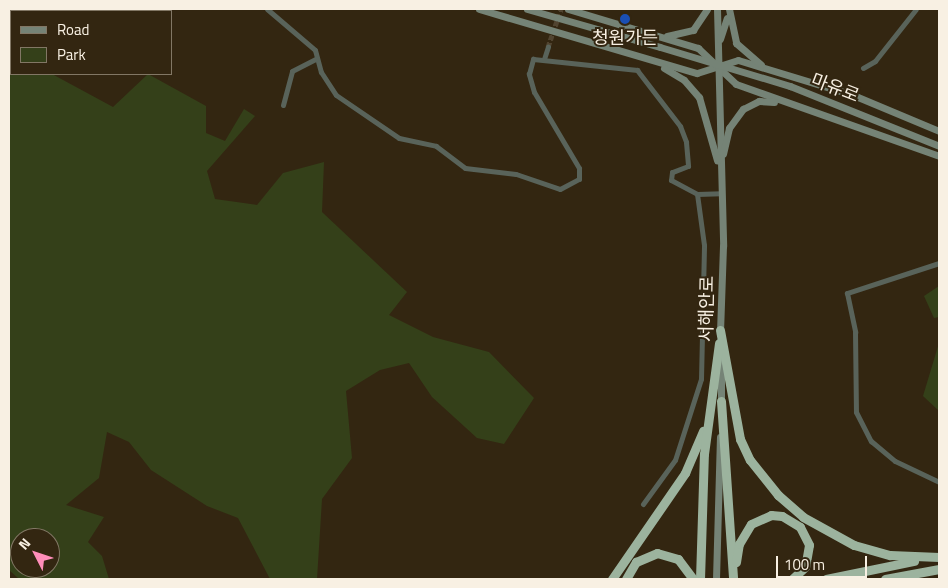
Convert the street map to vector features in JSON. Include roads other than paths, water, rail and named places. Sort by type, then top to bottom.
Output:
[{"type":"highway","points":[[700,579],[704,454],[720,330]]},
{"type":"highway","points":[[720,330],[740,439],[750,460],[778,495],[803,517],[854,545],[890,555],[939,558]]},
{"type":"highway","points":[[612,579],[684,473],[699,441],[714,384]]},
{"type":"highway","points":[[721,401],[734,579]]},
{"type":"highway","points":[[734,579],[744,533],[771,515],[792,521],[806,537],[809,551],[805,567],[792,579]]},
{"type":"highway","points":[[626,579],[636,562],[657,553],[678,559],[693,579]]},
{"type":"highway","points":[[826,579],[939,558]]},
{"type":"highway","points":[[885,579],[939,569]]},
{"type":"main road","points":[[480,9],[650,62],[697,73],[738,60],[853,96],[939,131]]},
{"type":"main road","name":"마유로","points":[[527,9],[790,86],[939,146]]},
{"type":"main road","points":[[568,9],[698,48],[736,84],[939,156]]},
{"type":"main road","points":[[659,36],[693,30],[708,9]]},
{"type":"main road","name":"서해안로","points":[[716,9],[720,39],[718,66],[721,192],[721,401],[716,579]]},
{"type":"main road","points":[[729,9],[736,43],[765,68]]},
{"type":"main road","name":"서해안로","points":[[720,39],[729,9]]},
{"type":"main road","points":[[650,62],[693,89],[720,170]]},
{"type":"main road","points":[[720,170],[729,128],[751,104],[769,101],[812,112]]},
{"type":"street","points":[[267,9],[313,48],[336,95],[399,138],[436,146],[472,170],[516,174],[566,188],[579,179],[578,163],[546,117],[530,74],[533,60],[544,59],[642,73],[680,126],[686,142],[688,166],[672,172],[670,180],[698,194],[721,192]]},
{"type":"street","points":[[863,68],[875,60],[916,9]]},
{"type":"street","points":[[544,59],[548,47]]},
{"type":"street","points":[[283,105],[292,71],[317,58]]},
{"type":"street","points":[[643,504],[675,460],[701,379],[704,245],[698,194]]},
{"type":"street","points":[[939,263],[847,293],[855,332],[856,412],[871,441],[895,461],[939,482]]},
{"type":"tunnel","points":[[548,47],[561,9]]},
{"type":"place","name":"청원가든","points":[[625,19]]}]
